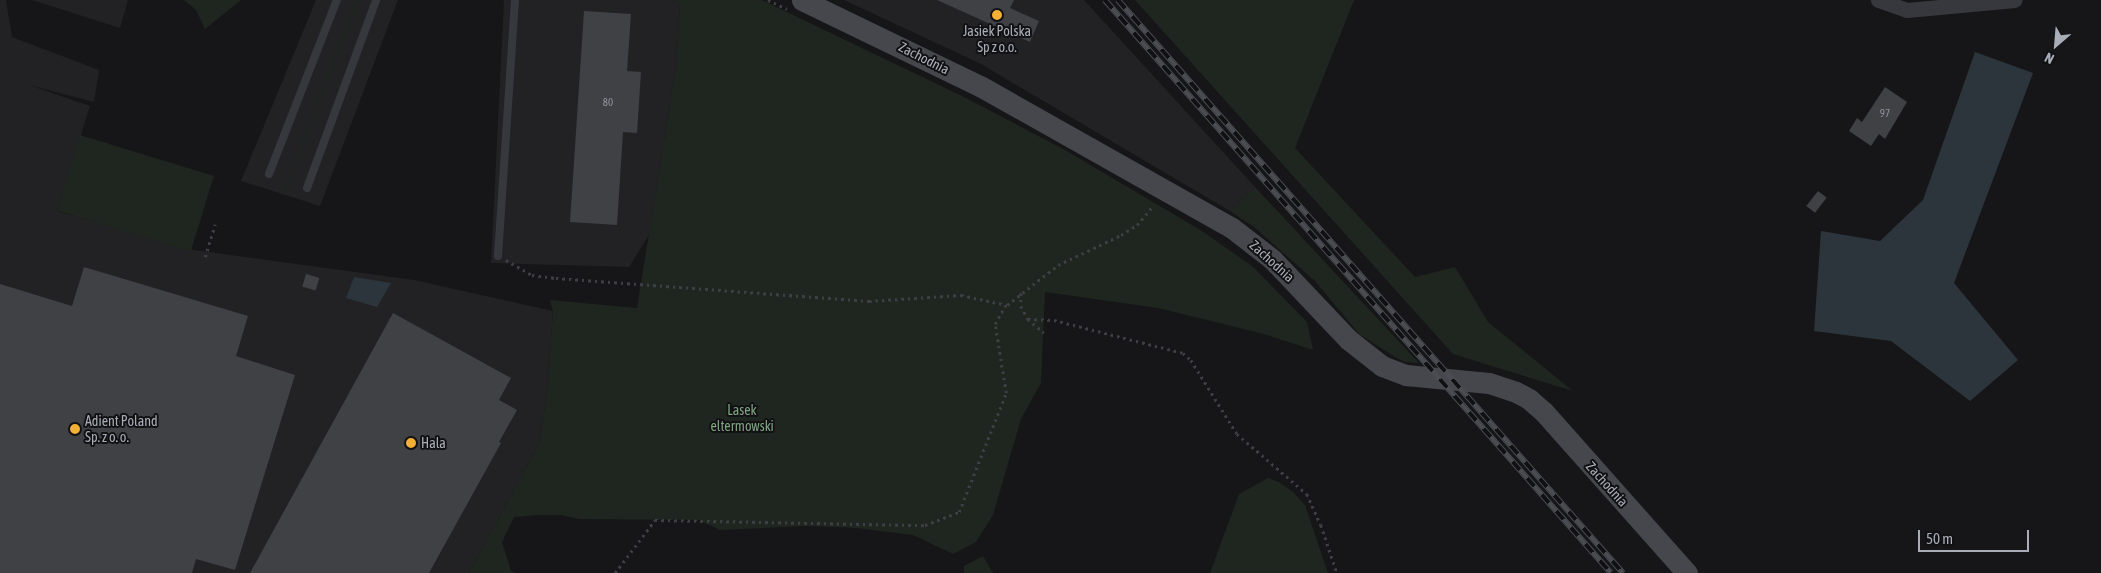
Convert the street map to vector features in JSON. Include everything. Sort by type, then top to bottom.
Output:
[{"type":"street","points":[[1878,0],[1907,10],[2015,0]]},
{"type":"street","name":"Zachodnia","points":[[798,6],[980,86],[1164,189],[1252,241],[1289,275],[1349,340],[1372,360],[1406,375],[1474,381],[1502,386],[1529,399],[1543,411],[1686,573]]},
{"type":"lane","points":[[269,174],[337,0]]},
{"type":"lane","points":[[307,188],[376,0]]},
{"type":"lane","points":[[498,256],[515,0]]},
{"type":"path","points":[[768,0],[798,6]]},
{"type":"path","points":[[498,256],[532,276],[868,301],[961,295],[1006,305],[1058,266],[1121,235],[1137,225],[1148,213],[1164,189]]},
{"type":"path","points":[[205,257],[215,224]]},
{"type":"path","points":[[1021,294],[1021,306],[1028,318],[1044,333]]},
{"type":"path","points":[[615,573],[655,520],[925,525],[959,512],[1006,394],[995,324],[1005,306]]},
{"type":"path","points":[[1028,318],[1054,320],[1183,353],[1192,360],[1237,434],[1307,494],[1321,525],[1337,573]]},
{"type":"shaded area","points":[[0,0],[6,0],[12,37],[99,70],[94,102],[29,85],[90,106],[57,211],[194,250],[414,280],[553,311],[548,383],[540,442],[469,573],[0,573]]},
{"type":"shaded area","points":[[32,0],[128,0],[120,28]]},
{"type":"shaded area","points":[[316,0],[398,0],[320,206],[241,181]]},
{"type":"shaded area","points":[[504,0],[673,0],[680,6],[676,66],[649,235],[629,267],[491,263]]},
{"type":"shaded area","points":[[844,0],[1084,0],[1255,187],[1230,211],[979,63]]},
{"type":"shaded area","points":[[1975,52],[2033,73],[1954,283],[2018,360],[1970,401],[1891,341],[1814,331],[1821,231],[1880,241],[1923,200]]},
{"type":"shaded area","points":[[354,277],[391,283],[377,307],[346,298]]},
{"type":"green space","points":[[184,0],[241,0],[205,29],[196,10]]},
{"type":"green space","points":[[356,0],[359,0],[284,195],[282,194]]},
{"type":"green space","name":"Lasek eltermowski","points":[[673,0],[762,0],[964,97],[1065,150],[1202,231],[1252,266],[1307,322],[1313,350],[1264,334],[1158,308],[1045,292],[1041,383],[1021,419],[993,515],[976,542],[953,554],[913,535],[856,528],[807,526],[720,530],[699,520],[579,519],[561,515],[539,515],[514,517],[502,542],[511,571],[516,573],[469,573],[540,442],[548,383],[553,311],[550,300],[637,308],[676,66],[680,6]]},
{"type":"green space","points":[[1135,0],[1354,0],[1295,148],[1415,277],[1455,267],[1488,322],[1573,391],[1453,354]]},
{"type":"green space","points":[[80,135],[214,176],[191,251],[57,211]]},
{"type":"green space","points":[[1255,187],[1419,363],[1405,362],[1359,334],[1315,281],[1254,227],[1230,211]]},
{"type":"green space","points":[[1268,478],[1279,482],[1293,492],[1305,505],[1328,573],[1210,573],[1239,494]]},
{"type":"green space","points":[[983,556],[993,573],[964,573],[964,566]]},
{"type":"building","name":"Jasiek Polska Sp z o.o.","points":[[937,0],[1014,0],[1010,8],[1039,21],[1030,42]]},
{"type":"building","points":[[584,11],[631,14],[627,71],[641,72],[637,133],[623,132],[617,225],[570,222]]},
{"type":"building","points":[[1885,87],[1907,102],[1885,139],[1879,134],[1871,146],[1849,131],[1857,118],[1862,122]]},
{"type":"building","points":[[1818,191],[1827,198],[1815,213],[1806,206]]},
{"type":"building","points":[[84,267],[248,316],[236,356],[295,375],[235,570],[196,559],[192,573],[0,573],[0,284],[72,306]]},
{"type":"building","points":[[306,274],[319,278],[316,291],[302,286]]},
{"type":"building","name":"Hala","points":[[393,313],[511,378],[499,400],[517,410],[499,442],[501,443],[429,573],[250,573]]},
{"type":"railway","points":[[1105,0],[1611,573]]},
{"type":"railway","points":[[1118,0],[1623,573]]},
{"type":"place","name":"Jasiek Polska Sp z o.o.","points":[[997,15]]},
{"type":"place","name":"Adient Poland Sp. z o. o.","points":[[75,429]]},
{"type":"place","name":"Hala","points":[[411,443]]}]
